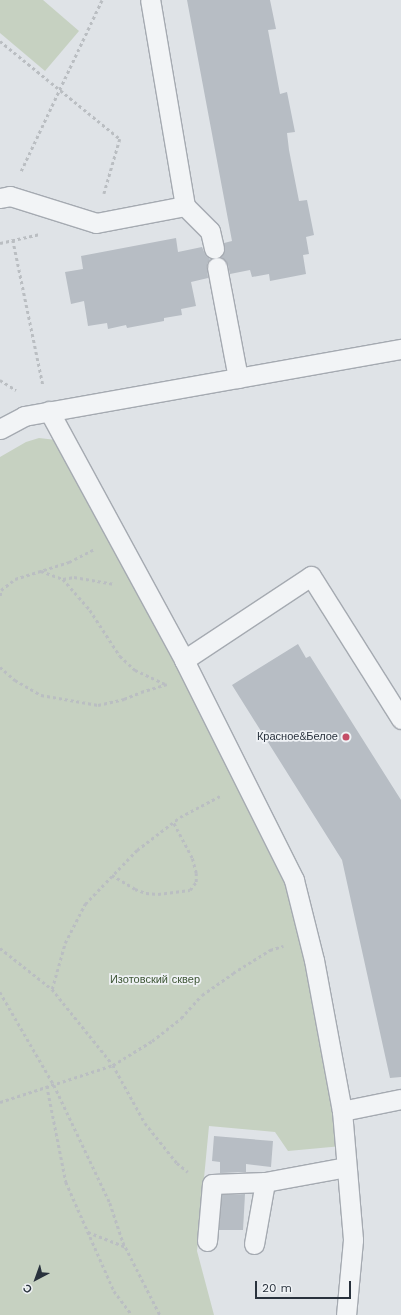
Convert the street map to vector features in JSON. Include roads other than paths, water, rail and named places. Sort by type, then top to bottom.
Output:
[{"type":"lane","points":[[150,0],[184,206],[210,231],[214,249]]},
{"type":"lane","points":[[5,197],[96,223],[184,206]]},
{"type":"lane","points":[[217,267],[238,378]]},
{"type":"lane","points":[[0,429],[24,416],[49,411],[401,349]]},
{"type":"lane","points":[[49,411],[188,667],[294,880],[308,940],[342,1111],[353,1240],[346,1315]]},
{"type":"lane","points":[[188,667],[311,576],[401,720]]},
{"type":"lane","points":[[342,1111],[401,1100]]},
{"type":"lane","points":[[207,1241],[212,1184],[265,1182],[346,1168]]},
{"type":"lane","points":[[254,1244],[265,1182]]},
{"type":"place","name":"Красное&Белое","points":[[346,737]]},
{"type":"park label","name":"Изотовский сквер","points":[[155,980]]}]
